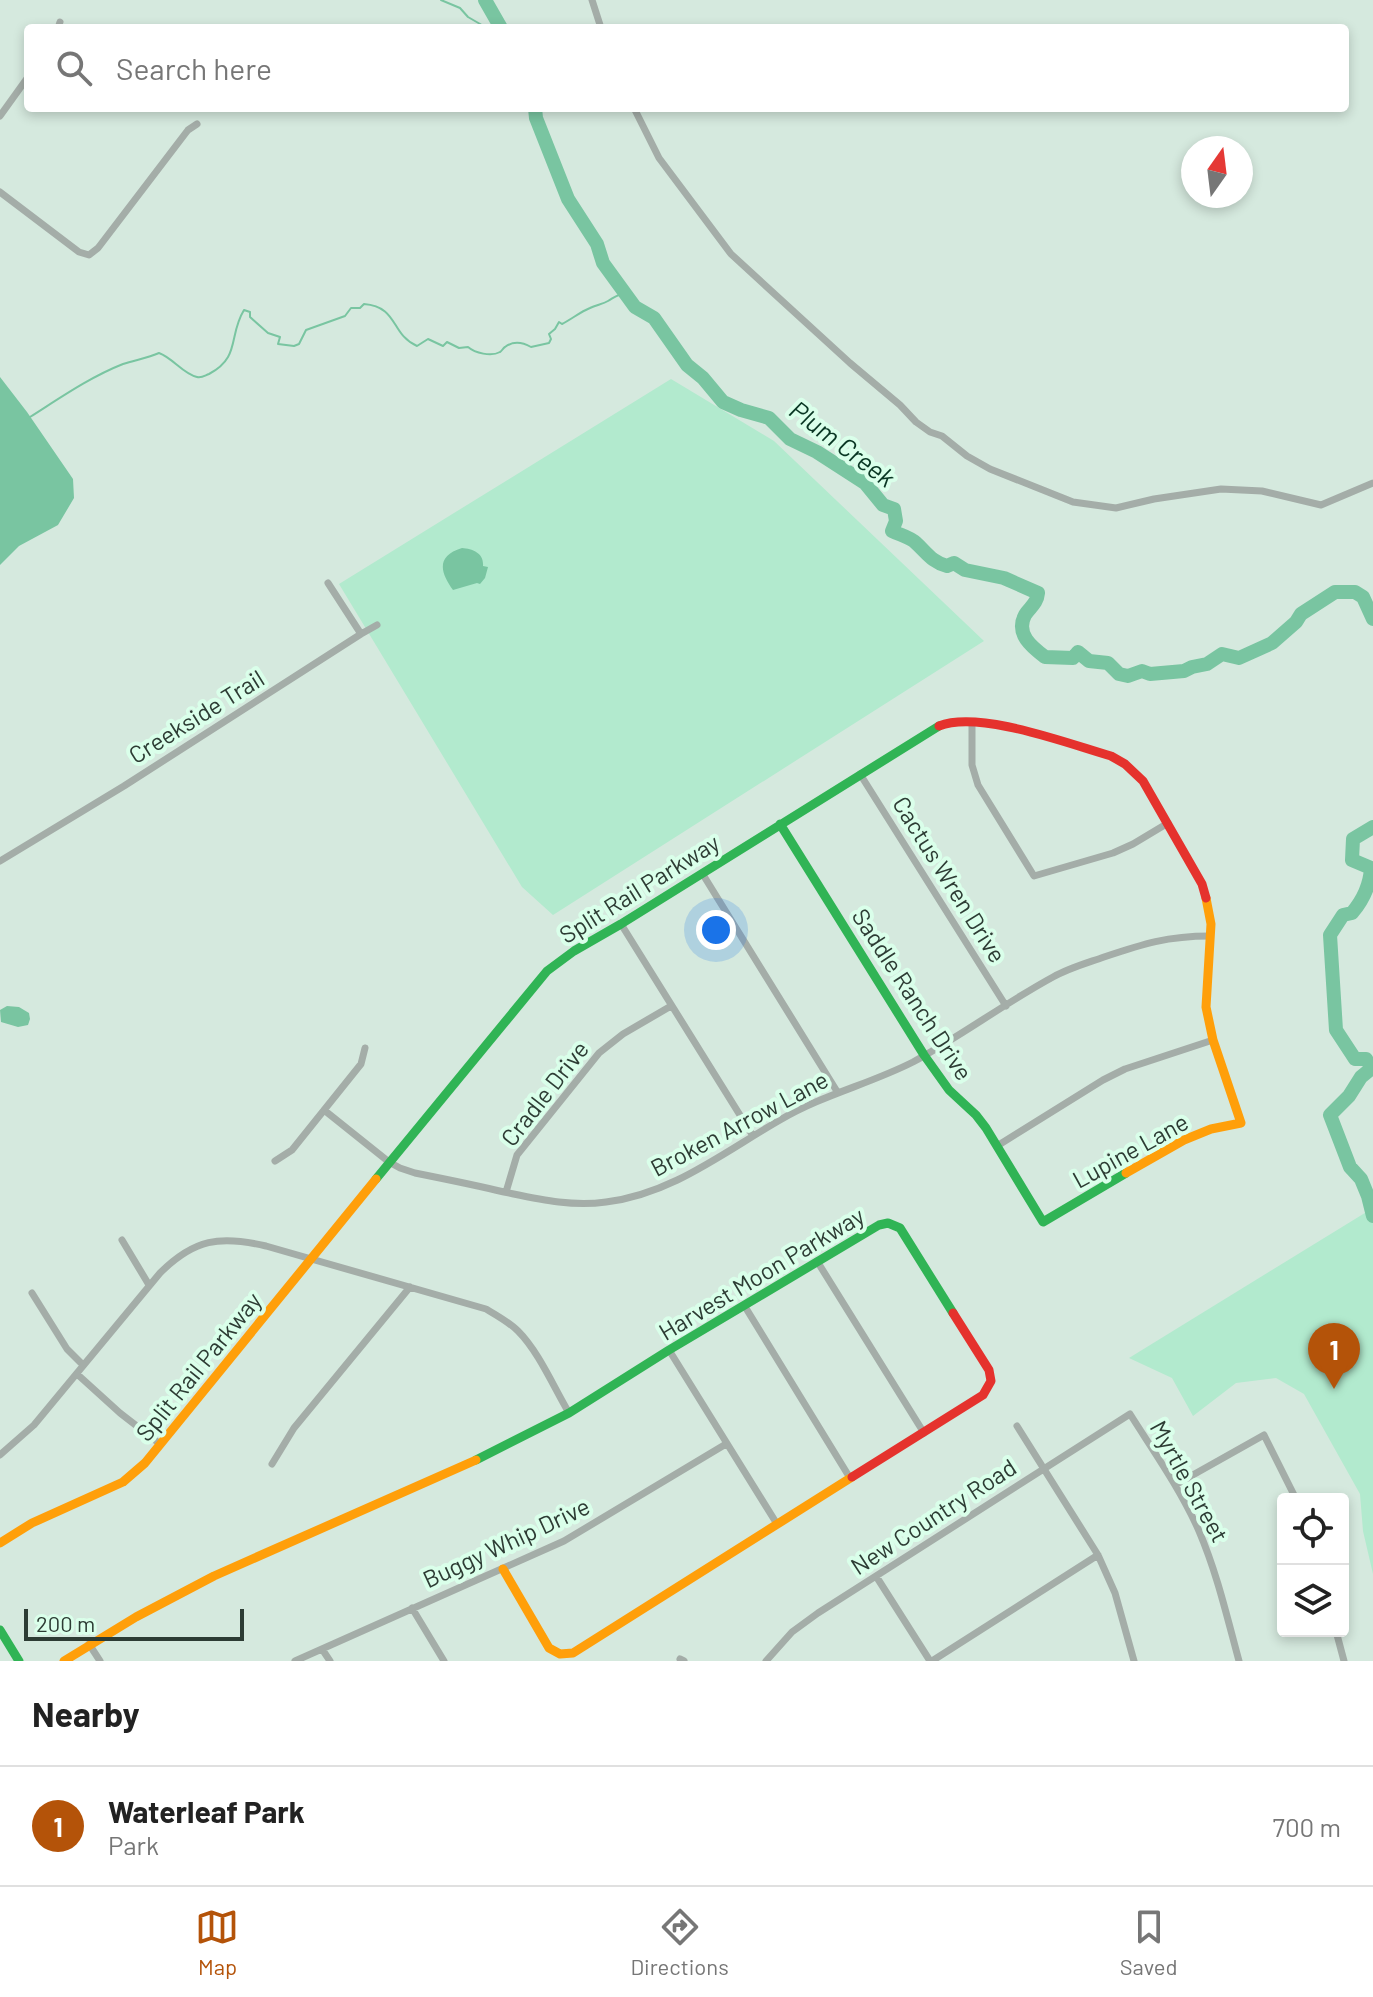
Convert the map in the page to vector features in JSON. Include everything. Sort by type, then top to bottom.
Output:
[{"type":"street","points":[[592,0],[600,24]]},
{"type":"street","points":[[0,116],[24,83]]},
{"type":"street","points":[[636,112],[659,158],[731,254],[916,422],[990,469],[1073,502],[1116,508],[1221,489],[1262,491],[1321,505],[1373,483]]},
{"type":"street","points":[[0,192],[79,252],[89,255],[98,248],[188,130],[197,124]]},
{"type":"street","points":[[328,583],[361,634]]},
{"type":"street","name":"Creekside Trail","points":[[0,861],[377,625]]},
{"type":"street","points":[[972,722],[972,765],[978,785],[1034,876],[1113,853],[1168,823]]},
{"type":"street","name":"Split Rail Parkway","points":[[0,1543],[32,1523],[123,1482],[145,1463],[547,971],[574,951],[930,730],[948,723],[986,723],[1111,756],[1143,781],[1202,884],[1208,904],[1211,924],[1206,1007],[1213,1040],[1241,1123]]},
{"type":"street","name":"Cactus Wren Drive","points":[[860,774],[1006,1006]]},
{"type":"street","name":"Saddle Ranch Drive","points":[[780,824],[924,1055],[949,1090],[976,1115],[1043,1222]]},
{"type":"street","points":[[702,873],[838,1093]]},
{"type":"street","points":[[621,924],[753,1136]]},
{"type":"street","name":"Broken Arrow Lane","points":[[324,1110],[389,1162],[415,1173],[554,1202],[579,1204],[629,1199],[676,1182],[782,1118],[910,1063],[1055,976],[1150,942],[1182,936],[1210,936]]},
{"type":"street","name":"Cradle Drive","points":[[506,1192],[517,1155],[599,1053],[623,1034],[671,1006]]},
{"type":"street","points":[[997,1146],[1125,1069],[1213,1040]]},
{"type":"street","points":[[275,1161],[292,1150],[361,1064],[365,1048]]},
{"type":"street","name":"Lupine Lane","points":[[1043,1222],[1184,1140],[1211,1129],[1241,1123]]},
{"type":"street","name":"Harvest Moon Parkway","points":[[64,1661],[89,1644],[214,1576],[484,1457],[569,1413],[879,1225],[888,1223],[900,1228],[989,1370],[991,1381],[983,1395],[573,1653],[565,1655],[549,1648],[503,1569]]},
{"type":"street","points":[[0,1455],[34,1425],[173,1260],[188,1249],[221,1239],[244,1241],[486,1309],[518,1331],[569,1413]]},
{"type":"street","points":[[122,1240],[149,1285]]},
{"type":"street","points":[[817,1261],[924,1433]]},
{"type":"street","points":[[272,1464],[294,1428],[410,1287]]},
{"type":"street","points":[[32,1293],[67,1349],[83,1365]]},
{"type":"street","points":[[744,1305],[850,1478]]},
{"type":"street","points":[[669,1350],[777,1524]]},
{"type":"street","points":[[77,1374],[160,1444]]},
{"type":"street","name":"New Country Road","points":[[766,1661],[806,1621],[1130,1414]]},
{"type":"street","name":"Myrtle Street","points":[[1130,1414],[1175,1485],[1198,1529],[1210,1558],[1239,1661]]},
{"type":"street","points":[[1017,1426],[1098,1555],[1115,1593],[1134,1661]]},
{"type":"street","points":[[1175,1485],[1264,1435],[1293,1493]]},
{"type":"street","name":"Buggy Whip Drive","points":[[295,1661],[578,1533],[726,1444]]},
{"type":"street","points":[[876,1576],[931,1661],[1098,1555]]},
{"type":"street","points":[[412,1608],[444,1661]]},
{"type":"street","points":[[0,1630],[19,1661]]},
{"type":"street","points":[[1338,1637],[1344,1661]]},
{"type":"street","points":[[89,1644],[100,1661]]},
{"type":"street","points":[[322,1649],[330,1661]]},
{"type":"shaded area","points":[[0,377],[73,479],[74,498],[58,525],[19,546],[0,565]]},
{"type":"shaded area","points":[[671,379],[774,441],[984,641],[553,915],[522,887],[339,584]]},
{"type":"shaded area","points":[[462,548],[477,552],[483,566],[488,567],[480,584],[453,590],[443,571],[444,560]]},
{"type":"shaded area","points":[[7,1006],[19,1007],[29,1013],[28,1025],[18,1027],[1,1022],[0,1010]]},
{"type":"shaded area","points":[[1373,1208],[1373,1574],[1363,1531],[1360,1494],[1304,1394],[1276,1378],[1236,1383],[1193,1416],[1172,1378],[1129,1358]]},
{"type":"waterway","points":[[441,0],[460,8],[480,24]]},
{"type":"waterway","name":"Plum Creek","points":[[485,0],[499,24]]},
{"type":"waterway","name":"Plum Creek","points":[[535,112],[568,199],[597,244],[603,263],[635,307],[654,318],[687,365],[703,378],[723,402],[769,418],[790,439],[817,452],[865,483],[883,505],[894,509],[896,521],[892,531],[914,541],[937,562],[947,566],[954,563],[965,570],[1004,578],[1038,593],[1035,603],[1025,615],[1022,628],[1026,639],[1045,657],[1073,658],[1078,652],[1089,661],[1108,663],[1119,674],[1128,676],[1142,671],[1150,674],[1184,671],[1207,664],[1222,654],[1239,658],[1272,643],[1301,614],[1335,592],[1355,592],[1363,597],[1373,619]]},
{"type":"waterway","points":[[30,417],[99,375],[159,353],[192,375],[200,377],[209,374],[230,353],[244,310],[250,312],[250,317],[268,333],[280,337],[278,344],[299,344],[306,330],[345,316],[351,308],[360,308],[364,304],[383,310],[402,335],[417,346],[428,339],[443,346],[447,342],[459,348],[468,347],[479,353],[492,354],[514,343],[531,347],[549,343],[549,334],[559,322],[562,324],[626,293]]},
{"type":"waterway","name":"Plum Creek","points":[[1373,827],[1353,839],[1352,860],[1371,868],[1365,892],[1352,913],[1343,915],[1330,935],[1336,1030],[1355,1059],[1366,1059],[1372,1068],[1330,1115],[1350,1167],[1361,1179],[1373,1216]]},
{"type":"traffic: fast","points":[[376,1179],[547,971],[574,951],[939,726]]},
{"type":"traffic: fast","points":[[780,824],[924,1055],[949,1090],[986,1128],[1043,1222],[1126,1173]]},
{"type":"traffic: fast","points":[[476,1460],[569,1413],[879,1225],[888,1223],[900,1228],[953,1313]]},
{"type":"traffic: fast","points":[[0,1630],[19,1661]]},
{"type":"traffic: slow","points":[[1126,1173],[1184,1140],[1211,1129],[1241,1123],[1213,1040],[1206,1007],[1211,924],[1206,898]]},
{"type":"traffic: slow","points":[[0,1543],[32,1523],[123,1482],[145,1463],[376,1179]]},
{"type":"traffic: slow","points":[[64,1661],[136,1617],[214,1576],[476,1460]]},
{"type":"traffic: slow","points":[[503,1569],[549,1648],[560,1654],[573,1653],[852,1477]]},
{"type":"traffic: jam","points":[[939,726],[977,722],[1025,730],[1111,756],[1125,764],[1143,781],[1202,884],[1206,898]]},
{"type":"traffic: jam","points":[[852,1477],[983,1395],[991,1381],[989,1370],[953,1313]]},
{"type":"place","name":"Waterleaf Park","points":[[1334,1389]]}]
